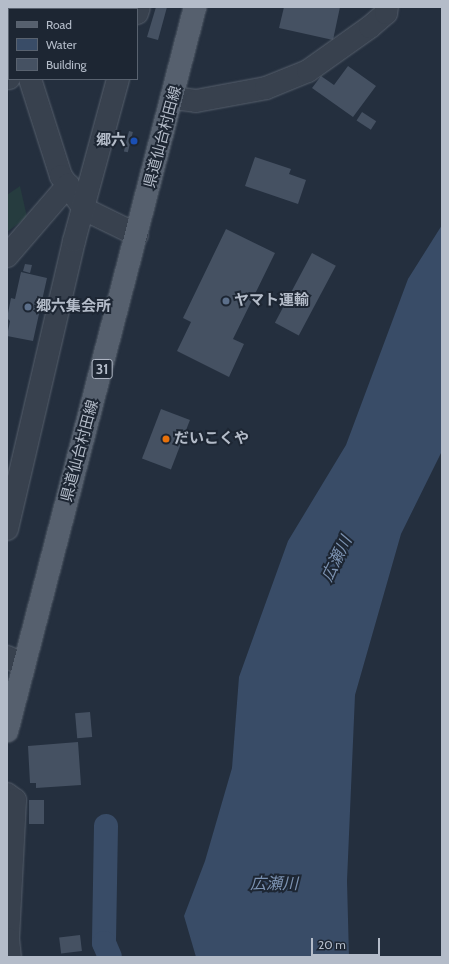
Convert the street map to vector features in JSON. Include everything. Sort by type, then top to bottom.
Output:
[{"type":"main road","name":"県道仙台村田線","points":[[7,731],[16,661],[137,235],[196,7]]},
{"type":"street","points":[[173,98],[196,101],[266,88],[308,71],[370,27],[386,13],[387,7]]},
{"type":"street","points":[[30,80],[62,176],[84,209],[137,235]]},
{"type":"street","points":[[7,529],[74,241],[84,209],[118,80]]},
{"type":"street","points":[[7,256],[68,185]]},
{"type":"street","points":[[7,794],[15,800],[8,939],[10,957]]},
{"type":"green space","points":[[20,186],[27,217],[7,232],[7,195]]},
{"type":"water","name":"広瀬川","points":[[442,225],[442,451],[401,534],[355,695],[347,881],[349,957],[196,957],[184,916],[205,861],[232,768],[239,677],[288,541],[346,445],[408,279]]},
{"type":"building","points":[[73,7],[114,7],[114,8]]},
{"type":"building","points":[[156,7],[167,7],[158,40],[147,37]]},
{"type":"building","points":[[284,7],[340,7],[333,40],[279,28]]},
{"type":"building","points":[[348,66],[376,86],[353,117],[312,88],[321,76],[334,85]]},
{"type":"building","points":[[362,112],[376,121],[371,130],[357,120]]},
{"type":"building","points":[[129,131],[133,132],[128,152],[124,151]]},
{"type":"building","points":[[255,157],[291,169],[289,174],[306,180],[298,204],[245,186]]},
{"type":"building","points":[[226,229],[275,253],[233,339],[244,344],[229,377],[177,351],[191,322],[183,318]]},
{"type":"building","points":[[312,253],[336,266],[299,335],[275,323]]},
{"type":"building","points":[[25,264],[32,265],[30,273],[23,271]]},
{"type":"building","points":[[21,272],[47,278],[33,341],[7,336],[10,321],[7,318],[11,298],[15,299]]},
{"type":"building","name":"だいこくや","points":[[161,409],[190,420],[171,470],[142,458]]},
{"type":"building","points":[[90,712],[92,737],[77,738],[75,713]]},
{"type":"building","points":[[78,742],[81,785],[36,788],[36,783],[30,783],[28,746]]},
{"type":"building","points":[[29,800],[44,800],[44,824],[29,824]]},
{"type":"building","points":[[80,935],[82,951],[61,953],[59,938]]},
{"type":"waterway","points":[[106,826],[104,943],[110,957]]},
{"type":"place","name":"郷六","points":[[134,141]]},
{"type":"place","name":"ヤマト運輸","points":[[226,301]]},
{"type":"place","name":"郷六集会所","points":[[28,307]]},
{"type":"place","name":"だいこくや","points":[[166,439]]}]
